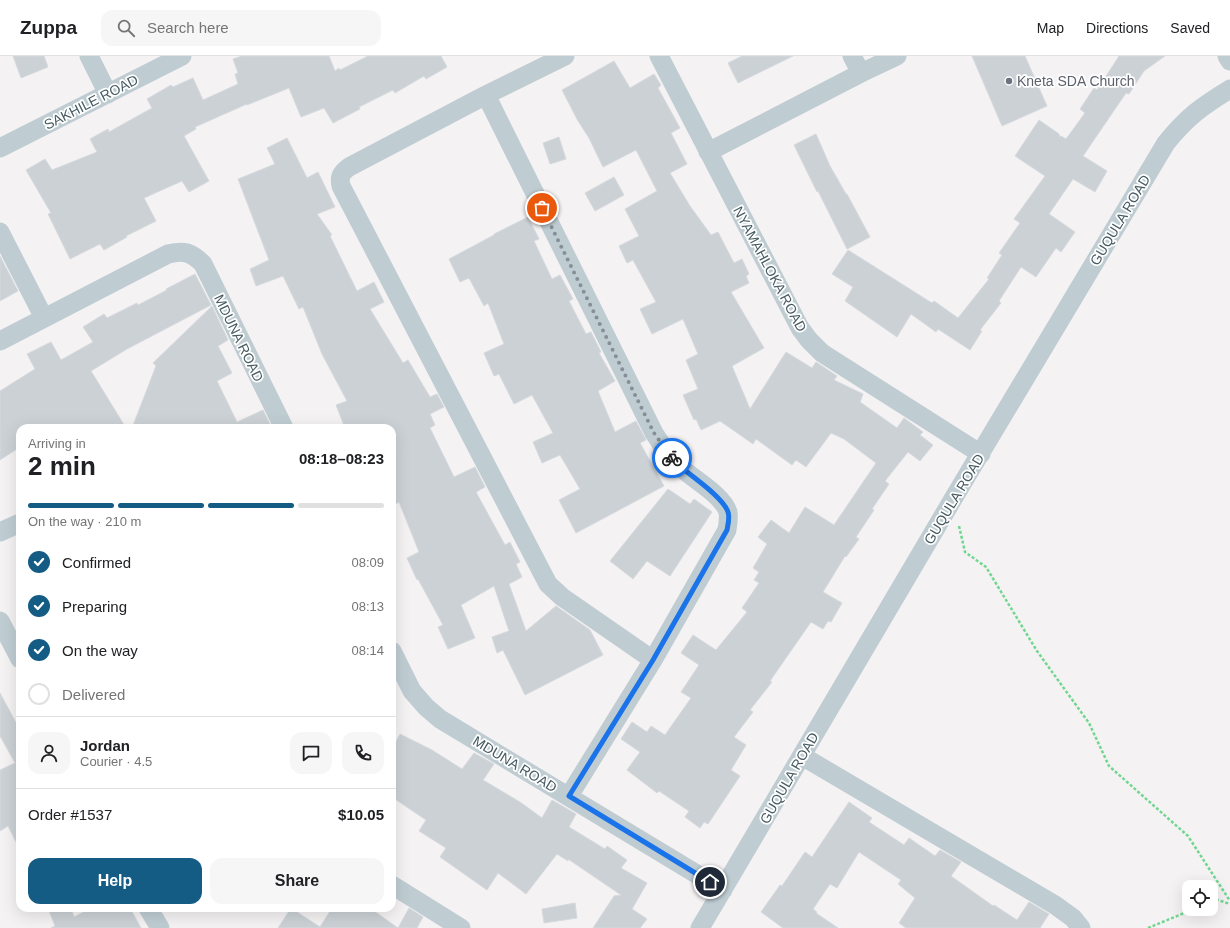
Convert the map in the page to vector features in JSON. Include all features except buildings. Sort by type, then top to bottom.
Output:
[{"type":"street","points":[[89,56],[108,94]]},
{"type":"street","name":"SAKHILE ROAD","points":[[0,148],[182,56]]},
{"type":"street","points":[[565,56],[486,95],[349,167],[340,175],[339,180],[548,584],[562,597],[653,660]]},
{"type":"street","name":"NYAMAHLOKA ROAD","points":[[659,56],[800,328],[809,340],[822,353],[981,454]]},
{"type":"street","points":[[852,56],[861,73]]},
{"type":"street","points":[[708,152],[897,56]]},
{"type":"street","points":[[1227,56],[1230,61]]},
{"type":"street","name":"GUQULA ROAD","points":[[700,928],[953,499],[1166,143],[1192,114],[1208,102],[1230,89]]},
{"type":"street","points":[[486,95],[654,433],[678,465],[722,502],[727,510],[729,520],[727,530],[653,660],[569,796]]},
{"type":"street","points":[[0,232],[44,318],[0,341]]},
{"type":"street","name":"MDUNA ROAD","points":[[44,318],[168,254],[179,251],[188,253],[196,257],[203,264],[282,424]]},
{"type":"street","points":[[0,532],[16,525]]},
{"type":"street","points":[[0,621],[16,651]]},
{"type":"street","name":"MDUNA ROAD","points":[[396,659],[412,691],[426,707],[440,719],[723,890]]},
{"type":"street","points":[[802,756],[1055,905],[1073,918],[1081,928]]},
{"type":"street","points":[[396,887],[461,928]]},
{"type":"street","points":[[150,912],[160,928]]},
{"type":"path","points":[[953,499],[965,552],[986,567],[1037,650],[1088,723],[1109,766],[1188,836],[1230,903]]},
{"type":"path","points":[[1218,900],[1230,903]]},
{"type":"path","points":[[1148,928],[1182,914]]},
{"type":"way so far","points":[[542,208],[654,433],[672,458]]},
{"type":"place","name":"Kneta SDA Church","points":[[1009,81]]},
{"type":"route","points":[[672,458],[678,465],[722,502],[727,510],[729,520],[727,530],[653,660],[569,796],[710,882]]}]
